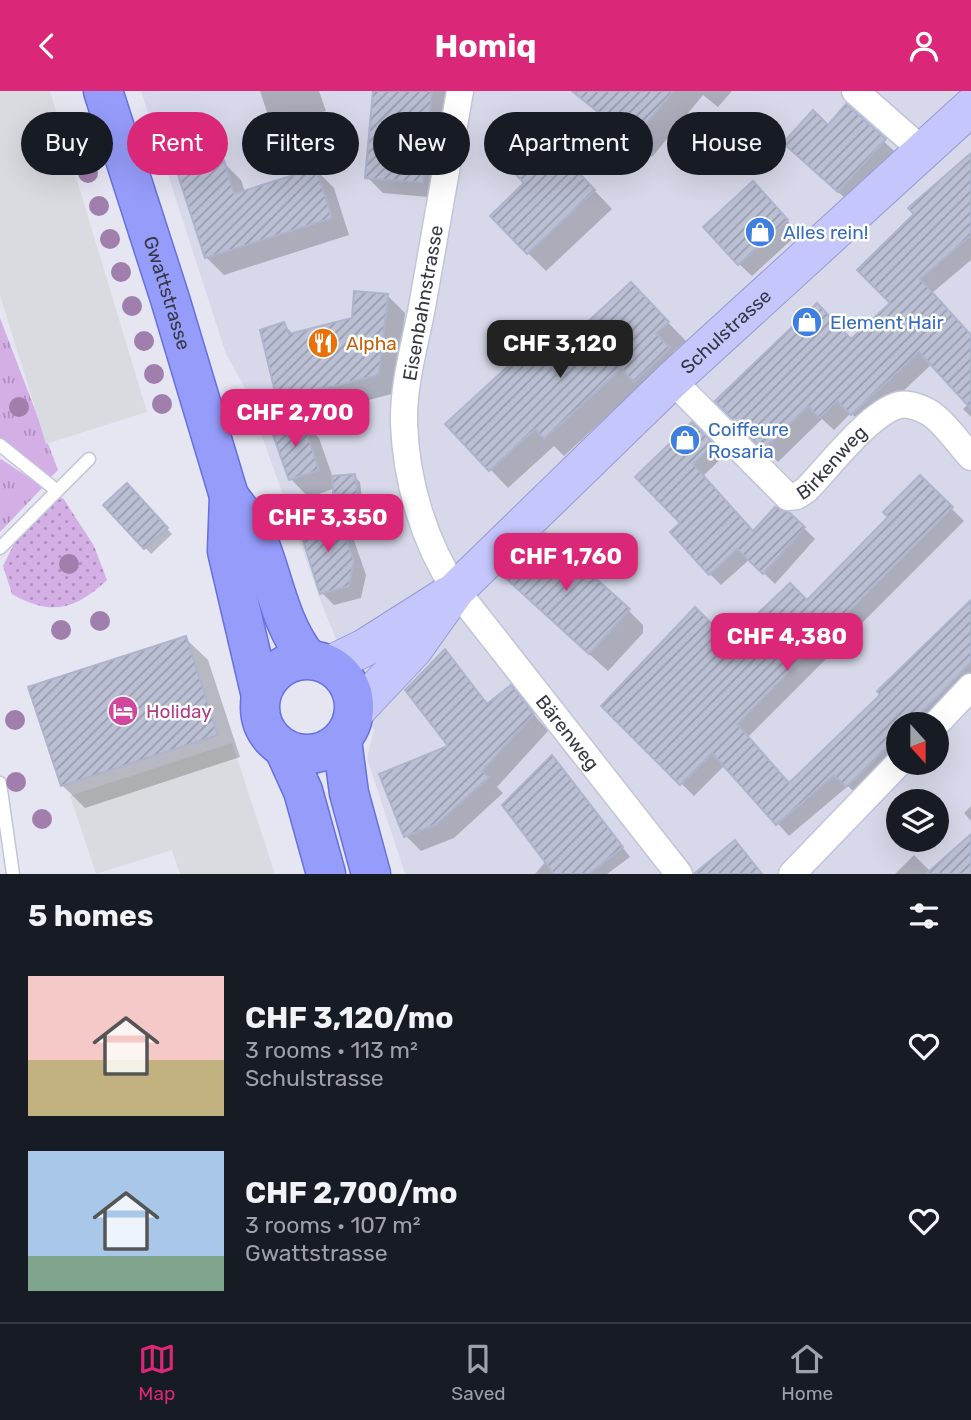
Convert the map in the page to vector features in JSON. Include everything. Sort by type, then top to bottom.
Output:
[{"type":"main road","name":"Gwattstrasse","points":[[103,91],[170,299],[229,496],[227,551],[260,692]]},
{"type":"main road","name":"Gwattstrasse","points":[[229,496],[257,535],[281,612],[297,645],[318,662]]},
{"type":"main road","points":[[326,874],[303,791],[284,750],[272,739],[263,723],[260,692],[281,668],[318,662],[343,677],[353,694],[348,727],[347,785],[371,874]]},
{"type":"main road","points":[[284,750],[301,755],[318,754],[348,727]]},
{"type":"street","name":"Eisenbahnstrasse","points":[[456,590],[439,563],[419,511],[408,461],[404,422],[460,91]]},
{"type":"street","points":[[855,91],[922,150]]},
{"type":"street","name":"Schulstrasse","points":[[348,727],[414,649],[456,590],[672,380],[971,107]]},
{"type":"street","name":"Birkenweg","points":[[672,380],[788,496],[797,496],[806,490],[867,427],[884,412],[901,404],[920,408],[935,416],[971,457]]},
{"type":"street","name":"Schulstrasse","points":[[318,662],[364,648],[394,626],[456,590]]},
{"type":"street","name":"Bärenweg","points":[[456,590],[679,874]]},
{"type":"street","points":[[948,712],[971,687]]},
{"type":"street","points":[[792,874],[887,775]]},
{"type":"lane","points":[[0,446],[56,490]]},
{"type":"lane","points":[[0,548],[89,459]]},
{"type":"lane","points":[[0,783],[13,874]]},
{"type":"shaded area","points":[[0,91],[50,91],[56,112],[21,112],[21,175],[75,175],[147,412],[46,444],[0,295]]},
{"type":"shaded area","points":[[141,91],[971,91],[971,874],[405,874],[367,758],[374,730],[324,610],[244,386],[226,354],[168,175],[228,175],[228,112],[148,112]]},
{"type":"shaded area","points":[[232,743],[275,874],[180,874],[172,850],[96,874],[70,796]]},
{"type":"green space","points":[[0,318],[58,470],[51,477],[0,439]]},
{"type":"green space","points":[[0,460],[43,487],[0,532]]},
{"type":"green space","points":[[63,498],[94,546],[107,580],[85,598],[74,603],[63,607],[39,606],[12,594],[3,566],[15,542],[57,499]]},
{"type":"building","points":[[373,91],[432,91],[430,112],[373,112],[373,175],[424,175],[423,183],[365,178]]},
{"type":"building","points":[[572,91],[673,91],[653,116],[653,112],[598,112]]},
{"type":"building","points":[[846,104],[886,139],[838,192],[786,146],[786,140],[813,110],[828,125]]},
{"type":"building","points":[[971,153],[971,235],[920,279],[971,335],[971,409],[919,352],[851,415],[837,401],[819,418],[808,406],[763,450],[715,401],[817,303],[851,339],[890,303],[857,270],[914,214],[908,208]]},
{"type":"building","points":[[228,174],[234,194],[294,175],[318,175],[332,218],[205,258],[178,175]]},
{"type":"building","points":[[516,175],[581,175],[595,190],[527,254],[490,216],[524,183]]},
{"type":"building","points":[[753,181],[788,220],[738,265],[703,227]]},
{"type":"building","points":[[631,282],[669,322],[656,333],[670,348],[634,382],[621,369],[544,439],[535,429],[489,471],[445,424],[531,345],[558,375],[596,342],[582,327]]},
{"type":"building","name":"Alpha","points":[[354,291],[388,294],[379,375],[277,400],[260,330],[284,322],[289,334],[352,318]]},
{"type":"building","points":[[302,418],[319,470],[289,480],[271,429]]},
{"type":"building","points":[[692,422],[714,444],[693,464],[753,531],[775,507],[790,513],[805,527],[763,574],[737,549],[709,575],[670,532],[680,523],[635,477]]},
{"type":"building","points":[[355,474],[358,501],[334,504],[332,476]]},
{"type":"building","points":[[920,475],[953,507],[737,724],[789,783],[880,695],[877,691],[971,600],[971,662],[922,712],[886,712],[886,748],[846,787],[834,775],[776,825],[712,753],[680,785],[601,706],[695,607],[729,641],[790,583],[807,600],[888,517],[883,512]]},
{"type":"building","points":[[127,483],[168,528],[144,549],[103,505]]},
{"type":"building","points":[[338,515],[354,561],[349,586],[320,594],[299,528]]},
{"type":"building","points":[[545,533],[630,609],[589,654],[502,575]]},
{"type":"building","name":"Holiday","points":[[186,636],[218,735],[61,786],[28,687]]},
{"type":"building","points":[[445,649],[487,704],[511,685],[534,714],[482,771],[489,777],[437,824],[404,837],[379,774],[448,746],[405,690]]},
{"type":"building","points":[[552,755],[623,847],[589,874],[554,874],[502,805]]},
{"type":"building","points":[[971,834],[971,874],[926,874]]},
{"type":"building","points":[[735,840],[762,874],[694,874],[695,873]]},
{"type":"place","name":"Alles rein!","points":[[760,232]]},
{"type":"place","name":"Element Hair","points":[[807,322]]},
{"type":"place","name":"Alpha","points":[[323,343]]},
{"type":"place","name":"Coiffeure Rosaria","points":[[685,440]]},
{"type":"place","name":"Holiday","points":[[123,711]]}]
